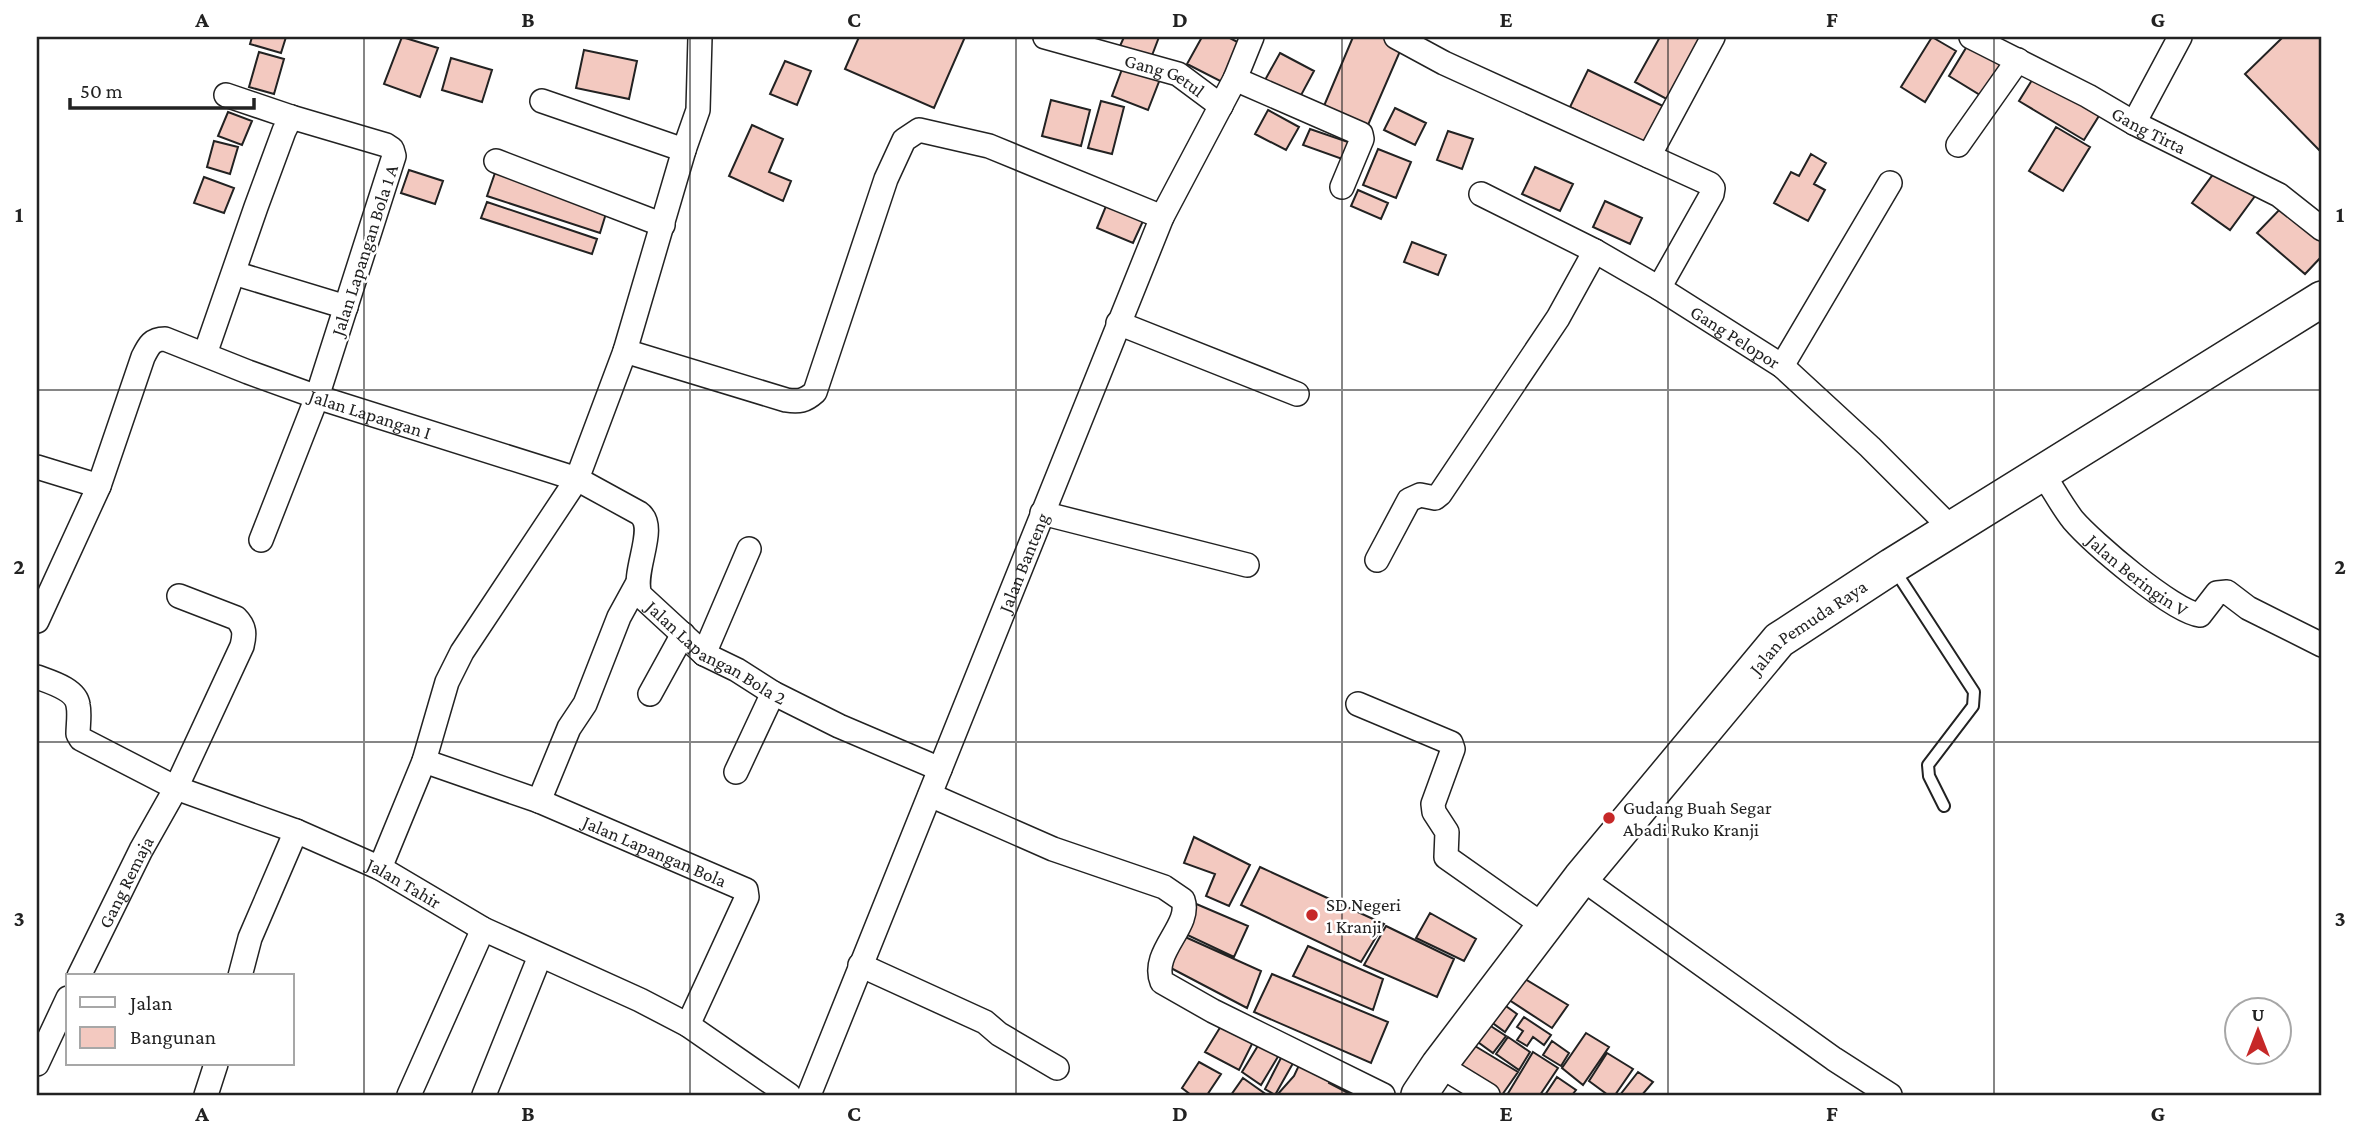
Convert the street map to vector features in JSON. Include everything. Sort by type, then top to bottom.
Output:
[{"type":"main road","name":"Jalan Pemuda Raya","points":[[1419,1095],[1581,878],[1779,640],[1892,566],[2319,308]]},
{"type":"street","points":[[380,867],[424,761],[447,682],[462,652],[577,479],[625,351],[698,110],[700,37]]},
{"type":"street","name":"Gang Getul","points":[[1045,37],[1105,45],[1178,74],[1221,106]]},
{"type":"street","name":"Jalan Banteng","points":[[809,1095],[1162,217],[1235,79],[1252,37]]},
{"type":"street","points":[[1396,37],[1444,63],[1710,184],[1713,188],[1712,194],[1659,288]]},
{"type":"street","points":[[1649,156],[1713,37]]},
{"type":"street","name":"Gang Tirta","points":[[1971,37],[2134,123],[2279,195],[2322,229]]},
{"type":"street","points":[[2134,123],[2180,37]]},
{"type":"street","points":[[1958,145],[2018,60]]},
{"type":"street","points":[[1235,79],[1362,134],[1342,187]]},
{"type":"street","name":"Jalan Lapangan Bola 1 A","points":[[226,95],[386,145],[392,149],[394,156],[317,397],[261,540]]},
{"type":"street","points":[[542,101],[684,149]]},
{"type":"street","points":[[205,354],[266,179],[291,117]]},
{"type":"street","points":[[625,351],[786,400],[806,400],[815,392],[886,179],[904,140],[919,130],[989,146],[1162,217]]},
{"type":"street","points":[[496,161],[663,225]]},
{"type":"street","points":[[1782,366],[1890,183]]},
{"type":"street","name":"Gang Pelopor","points":[[1481,194],[1595,251],[1782,366],[1870,447],[1953,530]]},
{"type":"street","points":[[1377,560],[1409,500],[1420,495],[1435,498],[1440,494],[1558,318],[1595,251]]},
{"type":"street","points":[[234,273],[346,307]]},
{"type":"street","points":[[1118,323],[1297,394]]},
{"type":"street","name":"Jalan Lapangan I","points":[[99,486],[143,357],[155,339],[166,339],[317,397],[577,479]]},
{"type":"street","points":[[37,467],[99,486],[37,621]]},
{"type":"street","name":"Jalan Beringin V","points":[[2043,474],[2073,519],[2105,553],[2175,606],[2200,615],[2217,593],[2227,592],[2248,608],[2322,645]]},
{"type":"street","name":"Jalan Lapangan Bola 2","points":[[577,479],[644,517],[648,526],[636,586],[640,595],[704,654],[839,726],[940,769]]},
{"type":"street","points":[[1042,513],[1247,565]]},
{"type":"street","points":[[704,654],[749,549]]},
{"type":"street","points":[[539,801],[569,728],[584,704],[619,617],[636,586]]},
{"type":"street","name":"Gang Remaja","points":[[80,974],[131,869],[176,788],[242,646],[245,633],[242,623],[236,618],[179,596]]},
{"type":"street","points":[[649,694],[683,634]]},
{"type":"street","name":"Jalan Tahir","points":[[37,677],[67,690],[78,703],[78,734],[81,738],[176,788],[296,831],[380,867],[483,929],[640,1000],[688,1025],[789,1095]]},
{"type":"street","points":[[736,772],[773,693]]},
{"type":"street","points":[[1358,704],[1451,743],[1453,749],[1433,804],[1434,812],[1447,832],[1446,857],[1544,926]]},
{"type":"street","name":"Jalan Lapangan Bola","points":[[424,761],[539,801],[746,890],[747,897],[688,1025]]},
{"type":"street","points":[[930,795],[1054,849],[1164,887],[1178,896],[1183,900],[1184,913],[1160,963],[1158,973],[1162,982],[1213,1011],[1383,1095]]},
{"type":"street","points":[[241,974],[250,938],[296,831]]},
{"type":"street","points":[[1581,878],[1834,1059],[1891,1095]]},
{"type":"street","points":[[409,1095],[483,929]]},
{"type":"street","points":[[484,1095],[540,956]]},
{"type":"street","points":[[860,965],[985,1022],[999,1034],[1057,1068]]},
{"type":"street","points":[[37,1064],[66,1002]]},
{"type":"street","points":[[1439,1065],[1488,1095]]},
{"type":"street","points":[[206,1095],[215,1066]]},
{"type":"lane","points":[[1892,566],[1974,692],[1972,706],[1928,765],[1929,776],[1944,806]]},
{"type":"building","points":[[252,37],[286,37],[281,53],[250,44]]},
{"type":"building","points":[[402,37],[438,48],[420,97],[384,84]]},
{"type":"building","points":[[859,37],[965,37],[934,108],[845,69]]},
{"type":"building","points":[[1124,37],[1159,37],[1151,58],[1120,46]]},
{"type":"building","points":[[1202,37],[1228,37],[1245,46],[1224,83],[1187,64]]},
{"type":"building","points":[[1353,37],[1392,37],[1404,42],[1365,132],[1321,113]]},
{"type":"building","points":[[1660,37],[1711,37],[1674,103],[1635,82]]},
{"type":"building","points":[[1932,37],[1956,51],[1925,102],[1901,87]]},
{"type":"building","points":[[2283,37],[2322,37],[2322,153],[2245,74]]},
{"type":"building","points":[[1969,43],[2005,65],[1985,98],[1949,76]]},
{"type":"building","points":[[584,50],[637,61],[629,99],[576,88]]},
{"type":"building","points":[[259,52],[284,59],[274,94],[249,87]]},
{"type":"building","points":[[1280,53],[1314,71],[1299,99],[1265,80]]},
{"type":"building","points":[[451,58],[492,70],[482,102],[442,90]]},
{"type":"building","points":[[785,61],[811,71],[797,105],[770,94]]},
{"type":"building","points":[[1124,64],[1160,79],[1148,110],[1112,96]]},
{"type":"building","points":[[1588,70],[1663,106],[1645,143],[1570,107]]},
{"type":"building","points":[[2037,72],[2102,111],[2084,140],[2019,101]]},
{"type":"building","points":[[1051,100],[1090,110],[1081,146],[1042,136]]},
{"type":"building","points":[[1101,101],[1124,107],[1112,154],[1088,148]]},
{"type":"building","points":[[1395,108],[1426,123],[1415,145],[1384,130]]},
{"type":"building","points":[[1268,110],[1299,127],[1286,150],[1255,134]]},
{"type":"building","points":[[228,112],[252,121],[242,145],[218,136]]},
{"type":"building","points":[[752,125],[783,139],[769,172],[791,181],[783,201],[729,176]]},
{"type":"building","points":[[2056,127],[2090,147],[2063,191],[2029,171]]},
{"type":"building","points":[[1310,129],[1351,143],[1345,160],[1303,145]]},
{"type":"building","points":[[1448,131],[1473,139],[1462,169],[1437,160]]},
{"type":"building","points":[[214,141],[238,147],[230,174],[207,167]]},
{"type":"building","points":[[1378,149],[1411,162],[1396,198],[1363,185]]},
{"type":"building","points":[[1811,154],[1826,163],[1814,184],[1825,190],[1808,221],[1774,203],[1791,172],[1799,176]]},
{"type":"building","points":[[1535,167],[1573,184],[1560,211],[1522,194]]},
{"type":"building","points":[[2217,169],[2255,196],[2230,230],[2192,203]]},
{"type":"building","points":[[409,170],[443,181],[435,204],[401,193]]},
{"type":"building","points":[[496,170],[608,207],[600,233],[487,196]]},
{"type":"building","points":[[204,177],[234,188],[224,213],[194,203]]},
{"type":"building","points":[[1358,190],[1388,203],[1381,219],[1351,206]]},
{"type":"building","points":[[1605,201],[1642,218],[1630,244],[1593,227]]},
{"type":"building","points":[[487,202],[597,239],[592,254],[481,218]]},
{"type":"building","points":[[1106,206],[1143,221],[1133,243],[1097,228]]},
{"type":"building","points":[[2281,208],[2322,243],[2322,256],[2305,274],[2257,233]]},
{"type":"building","points":[[1412,242],[1446,255],[1438,275],[1404,262]]},
{"type":"building","points":[[1194,837],[1250,865],[1229,906],[1206,896],[1215,874],[1184,863]]},
{"type":"building","name":"SD Negeri 1 Kranji","points":[[1260,867],[1384,924],[1361,962],[1241,905]]},
{"type":"building","points":[[1194,903],[1248,926],[1234,957],[1181,932]]},
{"type":"building","points":[[1430,913],[1476,939],[1464,961],[1416,938]]},
{"type":"building","name":"SD Negeri 1 Kranji","points":[[1386,926],[1454,959],[1437,997],[1364,965]]},
{"type":"building","points":[[1183,936],[1261,971],[1247,1008],[1167,966]]},
{"type":"building","name":"SD Negeri 1 Kranji","points":[[1308,946],[1383,979],[1373,1010],[1293,976]]},
{"type":"building","points":[[1515,973],[1568,1005],[1552,1028],[1500,994]]},
{"type":"building","name":"SD Negeri 1 Kranji","points":[[1272,974],[1388,1022],[1371,1063],[1254,1012]]},
{"type":"building","points":[[1496,999],[1517,1014],[1505,1032],[1483,1016]]},
{"type":"building","points":[[1524,1017],[1551,1035],[1544,1045],[1533,1037],[1527,1046],[1517,1040],[1523,1031],[1517,1027]]},
{"type":"building","points":[[1224,1021],[1255,1038],[1239,1070],[1205,1052]]},
{"type":"building","points":[[1483,1021],[1506,1036],[1493,1053],[1471,1037]]},
{"type":"building","points":[[1586,1033],[1609,1047],[1583,1085],[1562,1068]]},
{"type":"building","points":[[1508,1037],[1530,1052],[1519,1070],[1496,1054]]},
{"type":"building","points":[[1262,1039],[1282,1050],[1261,1085],[1242,1072]]},
{"type":"building","points":[[1465,1040],[1518,1072],[1502,1095],[1449,1061]]},
{"type":"building","points":[[1552,1041],[1569,1053],[1561,1066],[1543,1055]]},
{"type":"building","points":[[1284,1052],[1296,1058],[1275,1095],[1265,1089]]},
{"type":"building","points":[[1533,1052],[1558,1068],[1540,1095],[1507,1095]]},
{"type":"building","points":[[1607,1053],[1633,1069],[1615,1095],[1608,1095],[1589,1081]]},
{"type":"building","points":[[1301,1061],[1332,1075],[1329,1083],[1352,1095],[1277,1095],[1294,1076]]},
{"type":"building","points":[[1199,1062],[1221,1074],[1207,1095],[1191,1095],[1182,1088]]},
{"type":"building","points":[[1638,1072],[1653,1082],[1642,1095],[1620,1095]]},
{"type":"building","points":[[1557,1077],[1576,1090],[1572,1095],[1545,1095]]},
{"type":"building","points":[[1243,1078],[1267,1095],[1231,1095]]},
{"type":"place","name":"Gudang Buah Segar Abadi Ruko Kranji","points":[[1609,818]]},
{"type":"place","name":"SD Negeri 1 Kranji","points":[[1312,915]]}]
